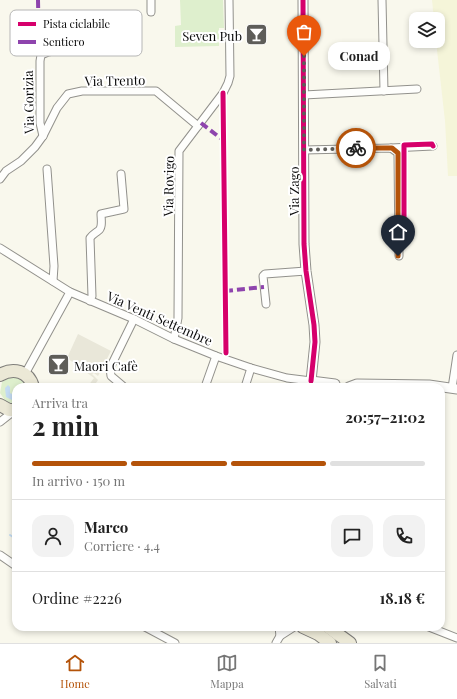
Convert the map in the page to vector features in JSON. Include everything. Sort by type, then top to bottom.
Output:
[{"type":"main road","points":[[2,372],[15,370],[25,374],[31,383]]},
{"type":"main road","points":[[0,405],[12,410]]},
{"type":"main road","points":[[312,631],[330,643]]},
{"type":"main road","points":[[334,631],[350,643]]},
{"type":"street","points":[[151,0],[151,12]]},
{"type":"street","name":"Via Rovigo","points":[[174,339],[178,318],[179,151],[223,93],[228,83],[230,76],[229,0]]},
{"type":"street","name":"Via Zago","points":[[303,0],[304,244],[315,342],[311,381]]},
{"type":"street","points":[[382,0],[384,91]]},
{"type":"street","name":"Via Gorizia","points":[[0,179],[6,171],[29,155],[43,136],[40,123],[41,56]]},
{"type":"street","points":[[304,95],[417,89]]},
{"type":"street","name":"Via Trento","points":[[43,136],[57,108],[68,94],[82,91],[156,91],[198,126]]},
{"type":"street","points":[[304,150],[432,146]]},
{"type":"street","points":[[392,148],[398,153],[398,256]]},
{"type":"street","points":[[47,170],[54,271],[53,281]]},
{"type":"street","points":[[90,301],[92,296],[90,238],[93,233],[101,228],[101,214],[124,209],[121,174]]},
{"type":"street","name":"Via Venti Settembre","points":[[0,248],[70,292],[134,319],[174,339],[251,368],[287,378],[311,381]]},
{"type":"street","points":[[266,304],[263,276],[265,274],[306,271]]},
{"type":"street","points":[[25,374],[70,292]]},
{"type":"street","points":[[119,383],[111,376],[110,368],[134,319]]},
{"type":"street","points":[[445,388],[455,389],[457,355]]},
{"type":"street","points":[[206,383],[216,356]]},
{"type":"street","points":[[246,383],[251,368]]},
{"type":"street","points":[[311,381],[320,383]]},
{"type":"street","points":[[311,381],[315,383]]},
{"type":"street","points":[[0,422],[12,412]]},
{"type":"street","points":[[0,555],[12,563]]},
{"type":"street","points":[[152,631],[175,643]]},
{"type":"street","points":[[278,640],[289,631]]},
{"type":"street","points":[[439,631],[457,638]]},
{"type":"green space","points":[[180,0],[223,0],[224,28],[219,28],[219,46],[175,47],[175,26],[181,25]]},
{"type":"green space","points":[[432,0],[457,0],[457,176],[448,176],[445,121],[437,48],[445,48],[445,12],[433,12]]},
{"type":"green space","points":[[11,376],[21,378],[25,383],[12,383],[12,403],[6,402],[0,393],[2,382]]},
{"type":"shaded area","points":[[78,334],[111,351],[98,376],[94,373],[92,374],[98,380],[96,383],[90,383],[94,378],[67,358]]},
{"type":"water","points":[[8,385],[10,387],[12,400],[6,397],[5,388]]},
{"type":"marked path","points":[[38,0],[38,10]]},
{"type":"marked path","points":[[201,123],[223,140]]},
{"type":"marked path","points":[[225,291],[264,287]]},
{"type":"cycle path","points":[[303,0],[304,244],[315,342],[311,381]]},
{"type":"cycle path","points":[[223,93],[226,353]]},
{"type":"cycle path","points":[[398,227],[404,227],[404,145],[432,144],[433,146]]},
{"type":"way so far","points":[[304,56],[304,150],[356,148]]},
{"type":"place","name":"Seven Pub","points":[[257,35]]},
{"type":"place","name":"Conad","points":[[304,56]]},
{"type":"place","name":"Maori Cafè","points":[[59,365]]},
{"type":"route","points":[[356,148],[392,148],[398,153],[398,256]]}]
